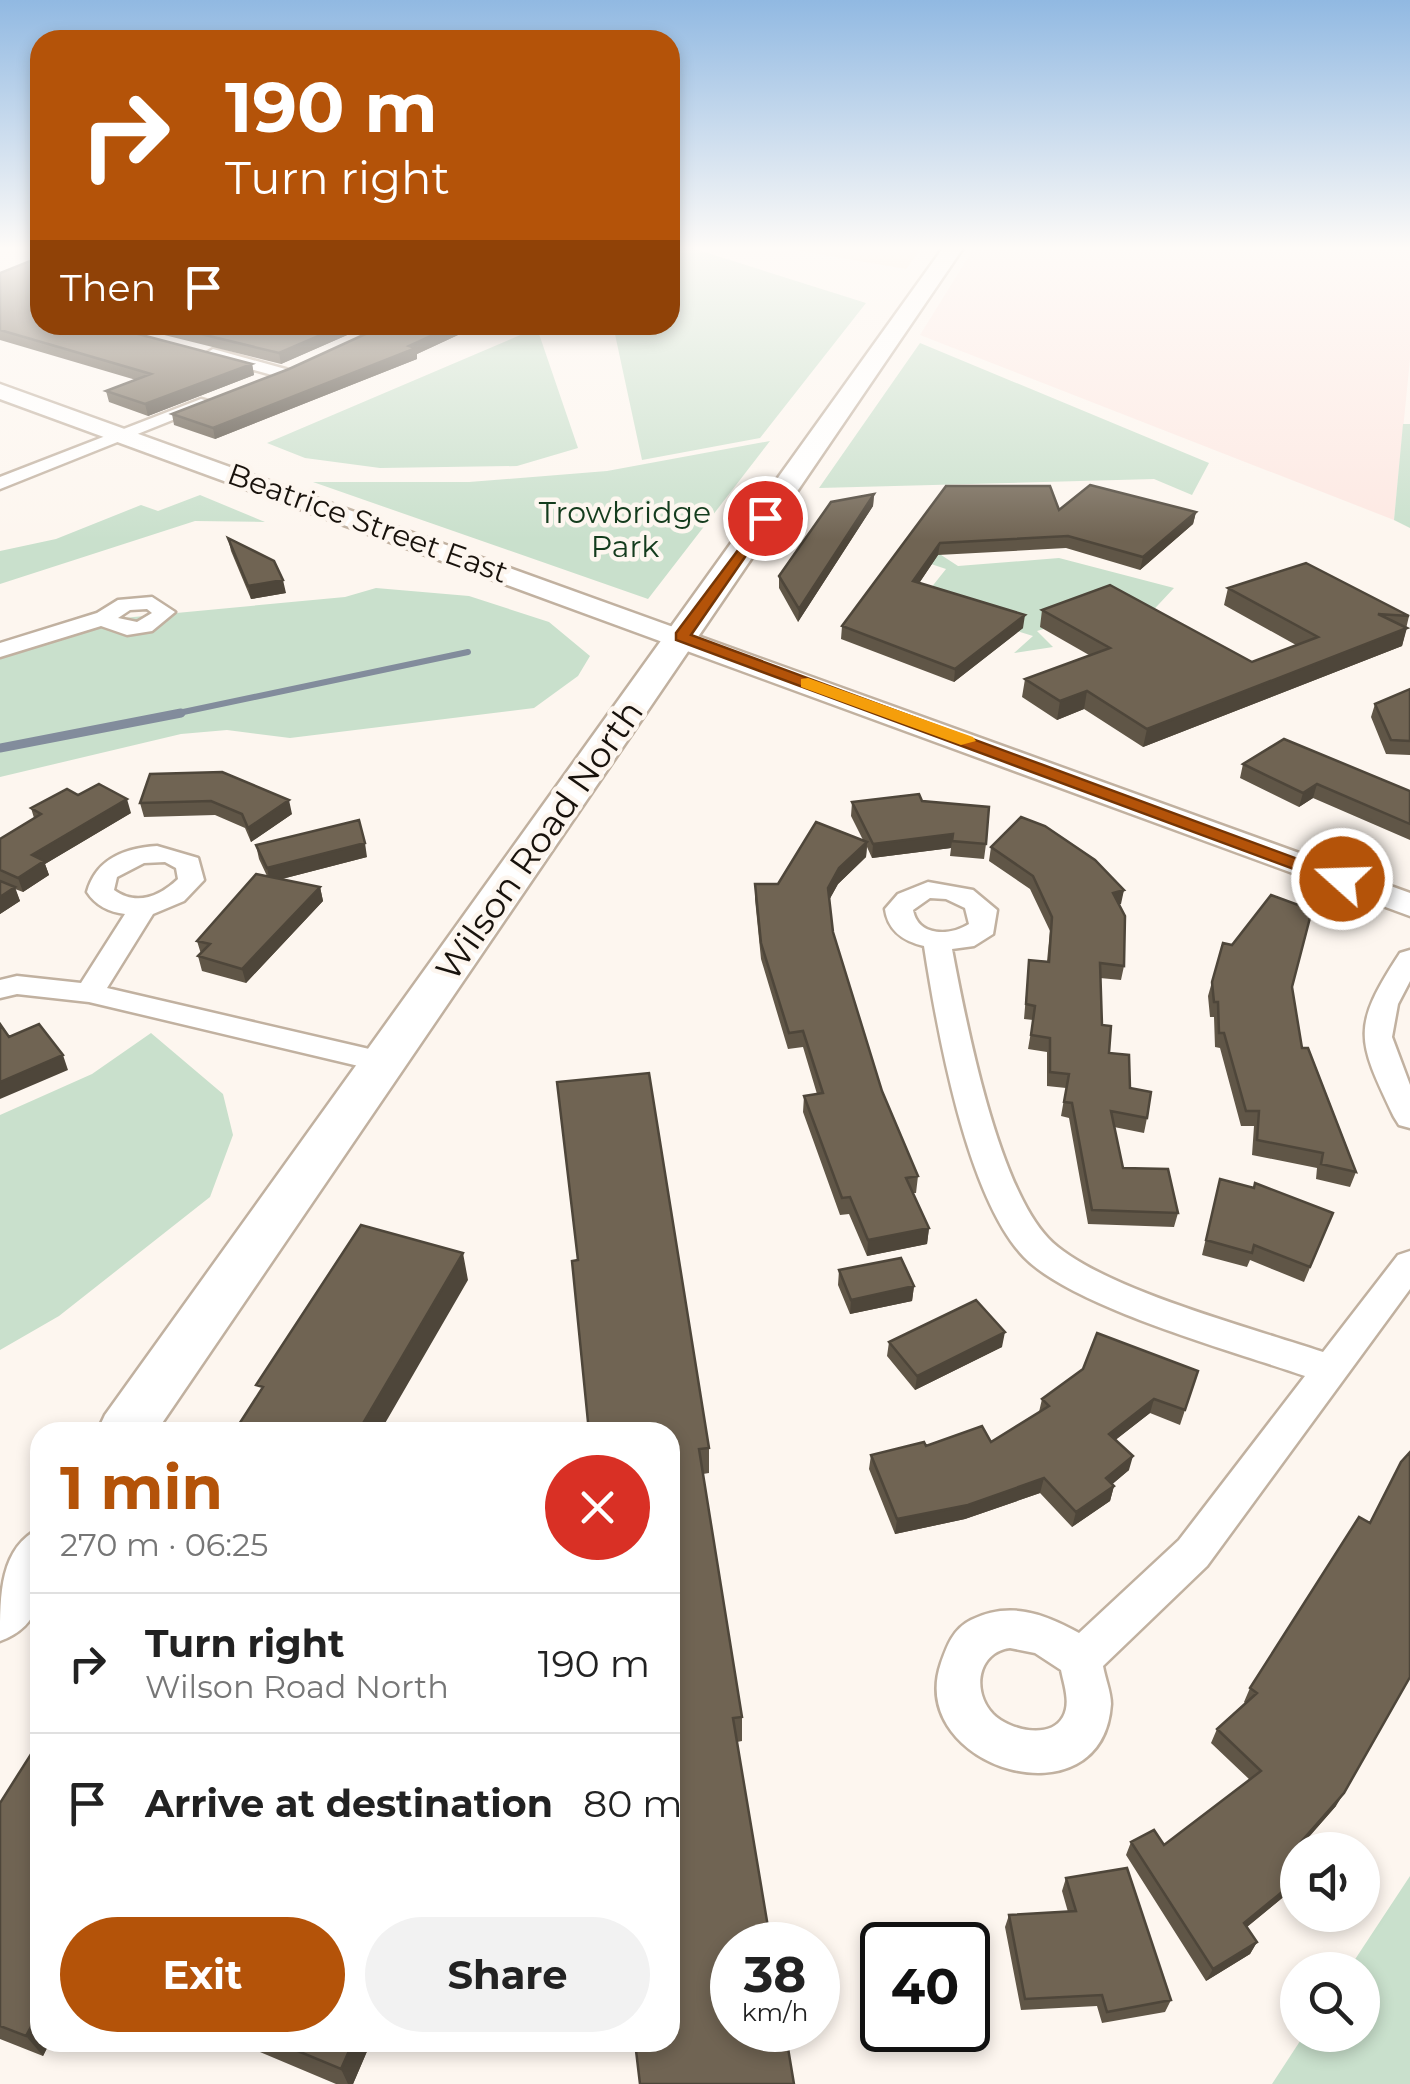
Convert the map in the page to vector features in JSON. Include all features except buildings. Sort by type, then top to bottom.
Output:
[{"type":"main road","name":"Wilson Road North","points":[[133,1422],[885,345]]},
{"type":"main road","points":[[0,1612],[30,1569]]},
{"type":"street","points":[[194,348],[288,372],[246,388]]},
{"type":"street","name":"Beatrice Street East","points":[[0,391],[1410,905]]},
{"type":"street","points":[[0,483],[227,395]]},
{"type":"street","points":[[0,650],[105,618]]},
{"type":"street","points":[[89,993],[138,918],[140,908]]},
{"type":"street","points":[[937,941],[946,1006],[982,1126],[1014,1222],[1038,1250],[1121,1293],[1327,1368]]},
{"type":"street","points":[[1410,958],[1381,1000],[1376,1045],[1410,1116]]},
{"type":"street","points":[[0,989],[17,986],[89,993],[384,1062]]},
{"type":"street","points":[[1080,1659],[1146,1600],[1205,1538],[1327,1368],[1410,1264]]},
{"type":"shaded area","points":[[946,345],[1410,345],[1394,520]]},
{"type":"green space","points":[[496,345],[543,345],[578,448],[517,466],[380,468],[305,458],[267,443]]},
{"type":"green space","points":[[617,345],[833,345],[760,438],[642,460]]},
{"type":"green space","points":[[918,345],[1209,463],[1192,495],[1154,479],[819,488]]},
{"type":"green space","points":[[1403,424],[1410,424],[1410,528],[1394,520]]},
{"type":"green space","name":"Trowbridge Park","points":[[770,441],[648,599],[313,482],[469,482],[607,471]]},
{"type":"green space","points":[[200,495],[265,522],[195,521],[0,584],[0,551],[56,539],[141,505],[158,511]]},
{"type":"green space","points":[[935,551],[958,566],[1059,558],[1174,588],[1143,621],[1115,607],[1037,631],[1053,647],[1014,653],[1033,636],[953,611],[915,608],[946,569],[916,559]]},
{"type":"green space","points":[[376,588],[469,596],[549,622],[590,656],[578,676],[534,708],[290,738],[227,730],[181,734],[0,777],[0,650],[102,620],[345,597]]},
{"type":"green space","points":[[151,1033],[223,1094],[233,1135],[210,1197],[59,1316],[0,1350],[0,1115],[92,1074]]},
{"type":"green space","points":[[1410,1876],[1410,2084],[1272,2084],[1293,2052],[1380,2052],[1380,1952],[1360,1952],[1373,1932],[1380,1932],[1380,1921]]},
{"type":"waterway","points":[[169,715],[468,652]]},
{"type":"waterway","points":[[0,748],[181,713]]},
{"type":"slow traffic","points":[[808,683],[967,741]]},
{"type":"route","points":[[765,518],[682,637],[1342,879]]}]
